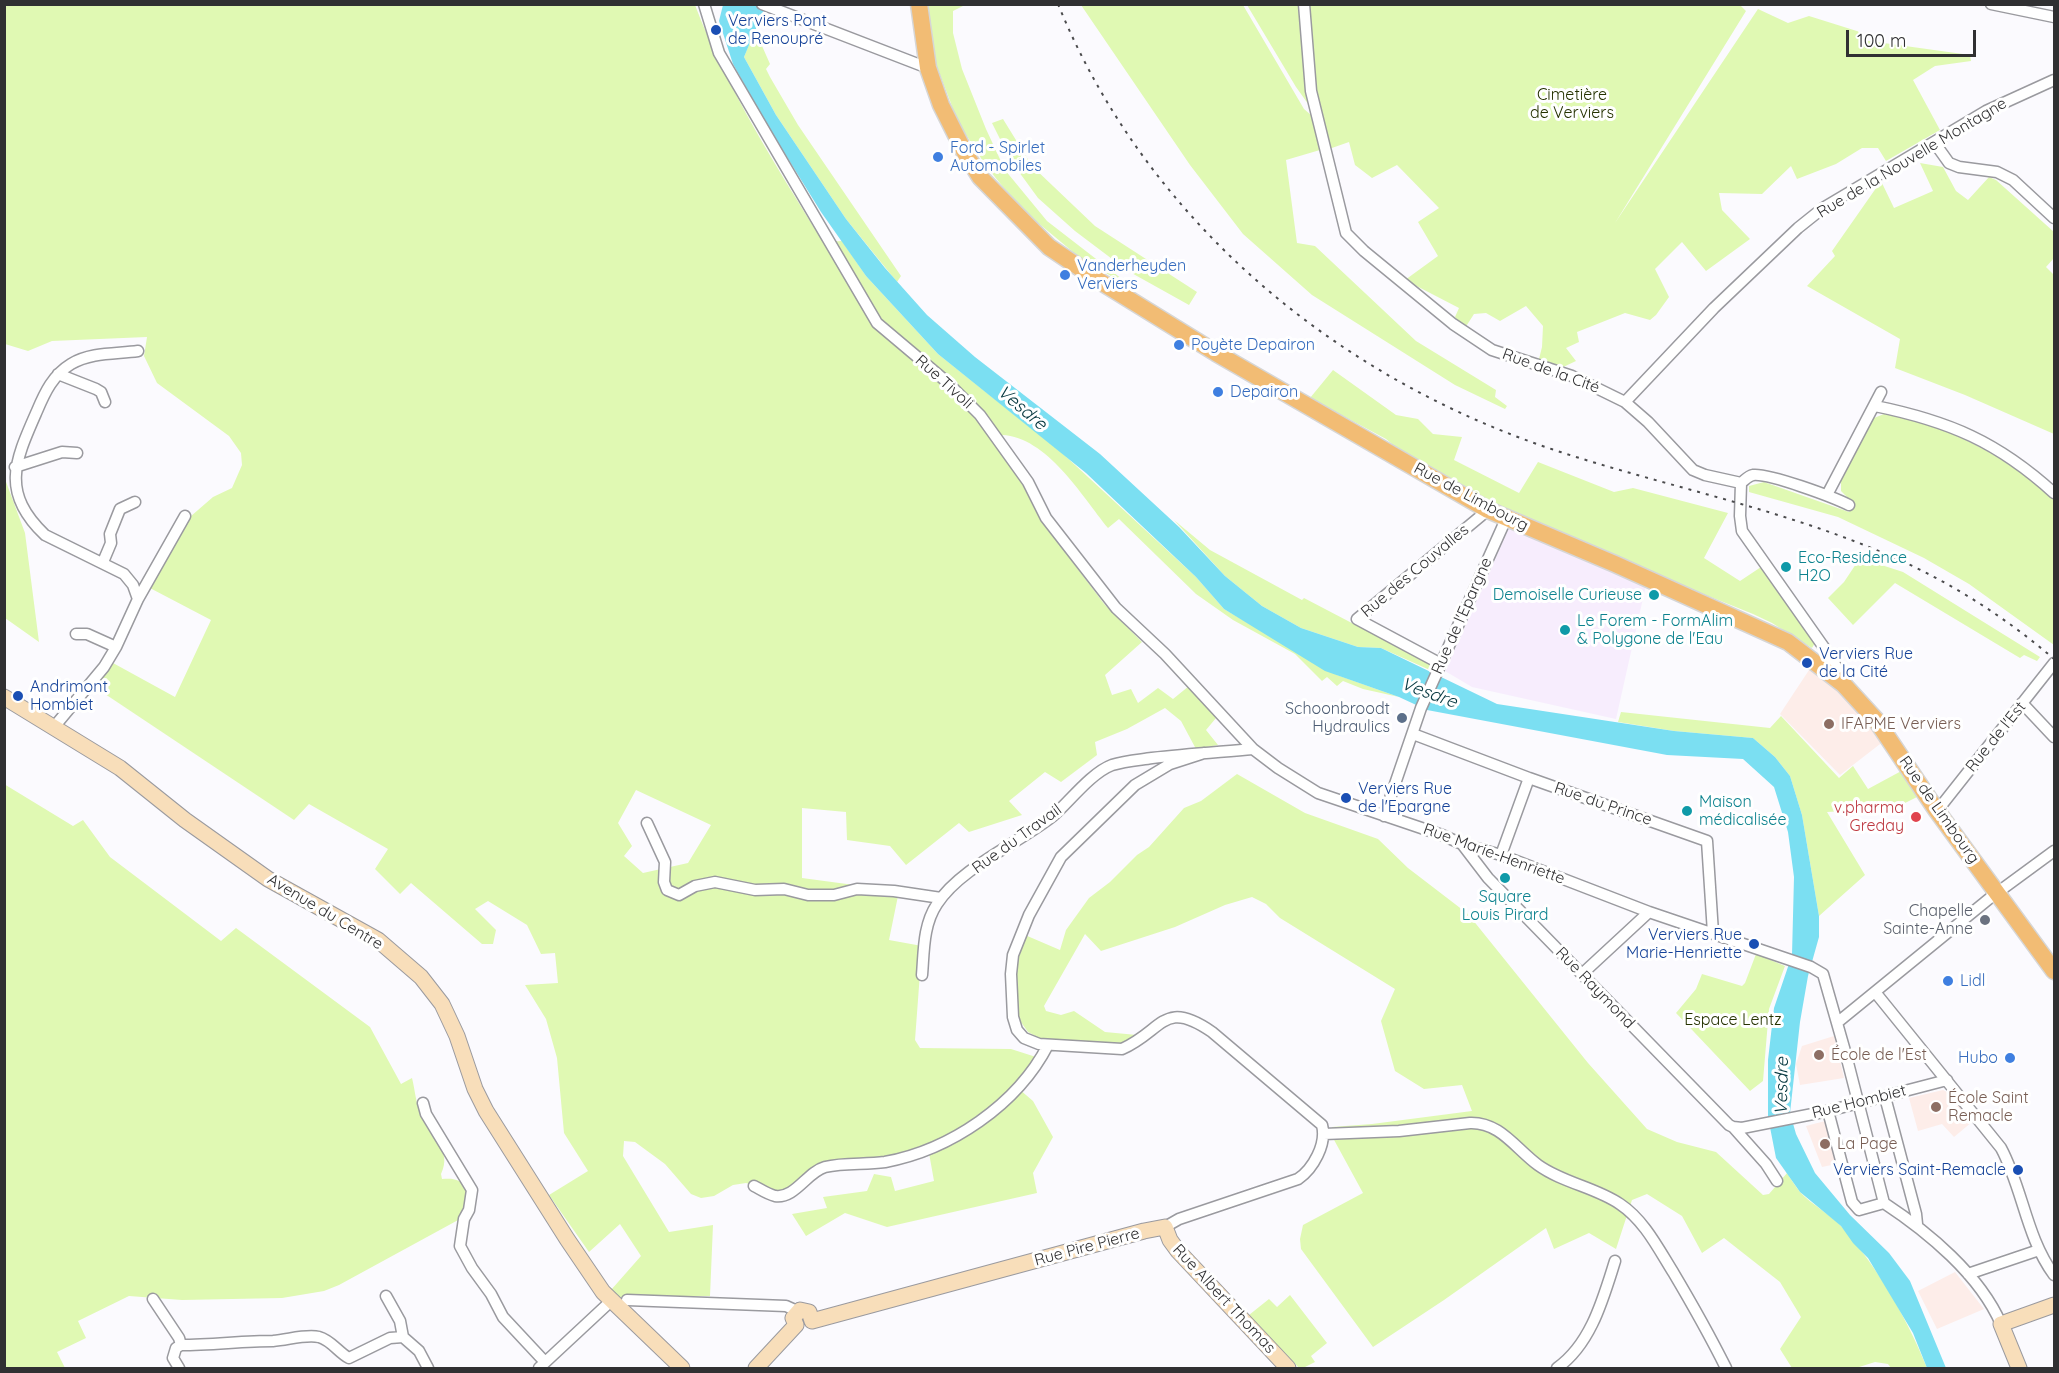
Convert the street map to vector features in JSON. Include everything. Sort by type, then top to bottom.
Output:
[{"type":"main road","name":"Rue de Limbourg","points":[[919,4],[928,69],[952,128],[980,177],[1049,247],[1107,286],[1216,353],[1488,510],[1788,642],[1844,685],[1876,720],[1937,811],[2055,971]]},
{"type":"street","name":"Rue Tivoli","points":[[704,4],[719,53],[877,323],[947,382],[980,415],[1028,482],[1046,518],[1116,608],[1165,654],[1233,728]]},
{"type":"street","name":"Rue de la Cité","points":[[1304,4],[1311,91],[1346,233],[1361,249],[1453,324],[1492,350],[1572,376],[1625,402],[1648,422],[1693,470],[1741,483],[1747,477],[1757,476],[1827,495],[1850,505]]},
{"type":"street","points":[[1991,4],[2055,17]]},
{"type":"street","points":[[765,6],[928,69]]},
{"type":"street","name":"Rue de la Nouvelle Montagne","points":[[1625,402],[1714,308],[1798,228],[1823,208],[1986,111],[2055,80]]},
{"type":"street","points":[[1934,142],[1949,163],[1959,167],[1997,172],[2013,180],[2055,218]]},
{"type":"street","points":[[138,351],[84,358],[58,374],[51,382],[21,446],[15,467],[17,495],[34,525],[45,535],[124,574],[133,585],[138,599]]},
{"type":"street","points":[[58,374],[96,389],[105,402]]},
{"type":"street","points":[[1827,495],[1881,392]]},
{"type":"street","points":[[1875,406],[1935,420],[1969,433],[2004,452],[2055,493]]},
{"type":"street","points":[[15,467],[62,452],[77,453]]},
{"type":"street","points":[[1741,483],[1742,531],[1830,656],[1843,678],[1844,685]]},
{"type":"street","points":[[103,562],[111,543],[110,534],[120,509],[135,502]]},
{"type":"street","name":"Rue des Couvalles","points":[[1440,666],[1357,619],[1488,510]]},
{"type":"street","points":[[54,727],[104,667],[138,599],[185,516]]},
{"type":"street","name":"Rue de l'Epargne","points":[[1384,816],[1421,708],[1506,519]]},
{"type":"street","points":[[76,634],[87,634],[116,647]]},
{"type":"street","name":"Rue de l'Est","points":[[1937,811],[2055,663]]},
{"type":"street","name":"Avenue du Centre","points":[[4,697],[120,768],[194,827],[268,879],[378,940],[421,977],[442,1004],[457,1036],[475,1089],[486,1112],[567,1239],[611,1301],[682,1368]]},
{"type":"street","points":[[2022,703],[2055,736]]},
{"type":"street","name":"Rue Marie-Henriette","points":[[1233,728],[1253,749],[1318,793],[1442,835],[1462,844],[1501,855],[1649,912],[1811,967],[1823,974],[1838,1022]]},
{"type":"street","name":"Rue du Prince","points":[[1413,734],[1528,778],[1707,841],[1713,933]]},
{"type":"street","points":[[1253,749],[1204,753],[1170,764],[1135,785],[1061,857],[1029,915],[1013,955],[1011,988],[1013,1017],[1017,1030],[1024,1038],[1035,1043],[1122,1048],[1133,1044],[1165,1020],[1182,1016],[1195,1020],[1212,1032],[1323,1130],[1399,1131],[1470,1123],[1492,1126],[1538,1164],[1554,1174],[1608,1197],[1622,1205],[1638,1220],[1678,1282],[1726,1368]]},
{"type":"street","name":"Rue du Travail","points":[[922,975],[925,935],[930,918],[941,898],[969,873],[1053,816],[1110,766],[1128,761],[1204,753]]},
{"type":"street","points":[[1501,855],[1528,778]]},
{"type":"street","points":[[648,823],[665,862],[664,882],[667,890],[679,895],[694,886],[715,882],[755,890],[784,890],[808,895],[834,895],[857,889],[894,891],[941,898]]},
{"type":"street","name":"Rue Raymond","points":[[1462,844],[1488,878],[1733,1127]]},
{"type":"street","points":[[2019,1368],[1993,1304],[1968,1274],[1917,1224],[1884,1203],[1838,1022],[1998,893],[2055,851]]},
{"type":"street","points":[[1582,974],[1649,912]]},
{"type":"street","points":[[1875,992],[2001,1148],[2011,1166],[2039,1250],[2055,1275]]},
{"type":"street","points":[[754,1186],[780,1196],[798,1187],[814,1171],[822,1168],[837,1164],[881,1162],[900,1158],[943,1142],[982,1120],[1003,1103],[1042,1057],[1048,1045]]},
{"type":"street","name":"Rue Hombiet","points":[[1733,1127],[1742,1128],[1828,1111],[1947,1080]]},
{"type":"street","points":[[1885,1097],[1917,1224]]},
{"type":"street","points":[[423,1103],[426,1114],[472,1191],[464,1219],[460,1246],[503,1317],[542,1365],[611,1301]]},
{"type":"street","points":[[1828,1111],[1852,1202],[1859,1210],[1884,1203]]},
{"type":"street","points":[[1733,1127],[1766,1164],[1777,1181]]},
{"type":"street","name":"Rue Pire Pierre","points":[[796,1318],[807,1310],[812,1315],[812,1322],[1165,1227],[1179,1219],[1298,1179],[1307,1172],[1322,1144],[1323,1130]]},
{"type":"street","name":"Rue Albert Thomas","points":[[1165,1227],[1178,1251],[1288,1368]]},
{"type":"street","points":[[1968,1274],[2039,1250]]},
{"type":"street","points":[[1557,1368],[1583,1341],[1600,1306],[1615,1261]]},
{"type":"street","points":[[386,1296],[400,1321],[403,1337]]},
{"type":"street","points":[[153,1299],[179,1338],[181,1345]]},
{"type":"street","points":[[627,1300],[786,1306],[796,1318],[756,1368]]},
{"type":"street","points":[[2001,1324],[2055,1305]]},
{"type":"street","points":[[179,1368],[173,1358],[176,1348],[181,1345],[202,1346],[313,1337],[322,1338],[349,1358],[382,1341],[403,1337],[414,1344],[428,1368]]},
{"type":"shaded area","name":"Le Forem - FormAlim & Polygone de l'Eau","points":[[1509,528],[1646,585],[1616,719],[1472,687],[1445,671]]},
{"type":"shaded area","name":"IFAPME Verviers","points":[[1811,667],[1842,695],[1884,741],[1840,775],[1780,714]]},
{"type":"shaded area","name":"École de l'Est","points":[[1834,1036],[1844,1078],[1800,1085],[1796,1064],[1802,1046]]},
{"type":"shaded area","name":"École Saint Remacle","points":[[1943,1090],[1949,1093],[1972,1122],[1954,1137],[1942,1124],[1918,1131],[1909,1098]]},
{"type":"shaded area","name":"La Page","points":[[1829,1120],[1841,1163],[1822,1167],[1806,1126]]},
{"type":"shaded area","points":[[1955,1272],[1984,1309],[1937,1329],[1918,1291]]},
{"type":"green space","name":"Cimetière de Verviers","points":[[1739,4],[1746,11],[1615,223],[1758,9],[1788,23],[1809,16],[1860,32],[1862,40],[1970,55],[1971,61],[1935,66],[1913,80],[1940,130],[1886,161],[1878,148],[1862,148],[1836,164],[1797,179],[1791,166],[1762,194],[1719,193],[1722,210],[1750,239],[1706,271],[1682,242],[1655,269],[1669,297],[1656,315],[1650,320],[1625,313],[1577,332],[1579,342],[1566,348],[1576,361],[1559,369],[1539,359],[1543,326],[1526,306],[1500,321],[1486,313],[1474,314],[1465,328],[1455,317],[1459,308],[1405,280],[1438,256],[1418,222],[1439,208],[1397,165],[1372,178],[1355,165],[1349,142],[1329,149],[1315,92],[1306,5]]},
{"type":"green space","points":[[4,5],[695,5],[737,97],[823,242],[842,241],[866,276],[938,354],[1061,452],[1196,577],[1224,609],[1337,675],[1399,697],[1363,689],[1343,681],[1337,686],[1327,677],[1322,681],[1295,654],[1233,620],[1196,594],[1119,519],[1108,528],[1062,470],[1034,446],[1018,438],[1002,435],[1012,463],[1052,535],[1105,605],[1142,642],[1105,675],[1112,695],[1131,689],[1138,703],[1158,688],[1173,699],[1189,686],[1216,718],[1206,730],[1218,745],[1196,749],[1181,721],[1165,708],[1127,729],[1095,742],[1097,755],[1061,782],[1045,772],[1009,801],[1022,815],[969,832],[959,823],[906,865],[890,846],[847,840],[846,812],[802,808],[802,878],[899,891],[889,940],[922,946],[915,1040],[920,1048],[1011,1049],[1036,1057],[1022,1076],[991,1108],[954,1135],[900,1157],[837,1162],[782,1192],[746,1183],[733,1185],[714,1196],[701,1198],[691,1194],[665,1164],[635,1142],[624,1141],[623,1156],[669,1232],[713,1225],[710,1296],[619,1297],[611,1290],[641,1256],[620,1224],[589,1252],[549,1195],[588,1171],[564,1133],[557,1058],[546,1019],[525,985],[558,983],[555,953],[541,954],[527,925],[488,901],[475,909],[496,930],[493,944],[482,944],[411,883],[400,894],[375,869],[388,849],[309,804],[294,820],[93,686],[113,663],[175,697],[211,620],[148,587],[183,523],[213,497],[232,488],[242,465],[241,453],[229,436],[157,383],[144,356],[147,337],[52,341],[28,351],[5,344]],"holes":[[[636,790],[711,825],[688,863],[643,873],[624,856],[632,846],[618,823]]]},
{"type":"green space","points":[[928,5],[965,5],[953,11],[953,33],[962,69],[1005,170],[1047,221],[1122,279],[1121,282],[1079,257],[1031,217],[986,166],[958,122],[936,64]]},
{"type":"green space","points":[[1081,5],[1243,5],[1304,109],[1311,115],[1320,150],[1286,160],[1297,243],[1315,246],[1416,341],[1496,390],[1495,397],[1507,406],[1505,409],[1455,385],[1312,295],[1243,234],[1190,165]]},
{"type":"green space","points":[[1247,5],[1300,5],[1311,108],[1296,87]]},
{"type":"green space","points":[[755,30],[770,64],[766,69],[770,77],[798,125],[901,276],[897,282],[846,219],[776,115],[744,57]]},
{"type":"green space","points":[[1003,119],[1032,166],[1095,226],[1197,292],[1189,305],[1128,271],[1075,231],[1038,198],[1011,161],[992,123]]},
{"type":"green space","points":[[1920,163],[1943,167],[1956,191],[1968,200],[1989,177],[1996,180],[2054,232],[2054,258],[2046,267],[2054,275],[2054,434],[1965,395],[1895,368],[1900,339],[1807,286],[1835,256],[1832,251],[1881,181],[1894,208],[1933,191]]},
{"type":"green space","points":[[1333,370],[1396,415],[1418,419],[1433,434],[1462,437],[1454,460],[1519,493],[1538,462],[1614,492],[1633,488],[1728,513],[1704,558],[1740,581],[1761,567],[1816,641],[1812,648],[1753,614],[1589,548],[1485,499],[1411,460],[1386,439],[1310,398]]},
{"type":"green space","points":[[1884,414],[1931,426],[1975,445],[2016,469],[2054,500],[2054,645],[1969,584],[1924,558],[1838,517],[1749,492],[1749,486],[1764,482],[1849,512],[1854,504],[1841,491],[1841,478],[1874,418]]},
{"type":"green space","points":[[5,479],[25,533],[39,642],[5,618]]},
{"type":"green space","points":[[1174,520],[1210,550],[1302,600],[1304,598],[1434,666],[1432,671],[1381,648],[1358,647],[1301,628],[1262,606],[1225,576]]},
{"type":"green space","points":[[1860,558],[1903,572],[2040,657],[2037,661],[2024,655],[2020,658],[1895,583],[1853,625],[1828,598],[1844,582]]},
{"type":"green space","points":[[1621,712],[1770,728],[1781,716],[1839,778],[1853,766],[1868,789],[1905,769],[1921,795],[1895,808],[1827,812],[1865,875],[1819,916],[1802,815],[1790,776],[1775,757],[1753,738],[1674,731],[1618,722]]},
{"type":"green space","points":[[1237,774],[1305,813],[1378,839],[1408,868],[1468,914],[1588,1063],[1647,1129],[1677,1142],[1716,1152],[1763,1195],[1769,1194],[1787,1173],[1800,1192],[1842,1227],[1868,1259],[1901,1312],[1927,1368],[1891,1368],[1888,1364],[1875,1362],[1856,1368],[1792,1368],[1780,1349],[1801,1317],[1780,1282],[1724,1238],[1702,1253],[1682,1216],[1647,1194],[1632,1200],[1616,1249],[1589,1233],[1554,1249],[1546,1228],[1373,1347],[1301,1249],[1300,1239],[1303,1225],[1363,1193],[1333,1138],[1332,1127],[1472,1111],[1462,1085],[1424,1089],[1395,1071],[1381,1021],[1395,989],[1280,918],[1266,904],[1252,897],[1225,905],[1175,927],[1101,951],[1085,934],[1044,1006],[1046,1011],[1061,1015],[1074,1011],[1105,1032],[1137,1035],[1119,1045],[1045,1041],[1028,1032],[1018,1018],[1014,995],[1016,959],[1025,935],[1060,950],[1066,930],[1089,898],[1149,847],[1184,808],[1201,801]]},
{"type":"green space","points":[[4,784],[73,826],[83,820],[110,857],[221,941],[236,928],[370,1027],[401,1084],[412,1078],[421,1116],[442,1150],[444,1165],[442,1179],[456,1180],[467,1187],[467,1200],[460,1219],[324,1291],[282,1298],[182,1300],[129,1296],[78,1321],[86,1338],[57,1352],[65,1368],[5,1368]]},
{"type":"green space","name":"Espace Lentz","points":[[1756,954],[1785,966],[1769,1009],[1763,1081],[1750,1091],[1676,1013],[1696,989],[1702,974],[1742,986]]},
{"type":"green space","points":[[1019,1089],[1033,1101],[1053,1137],[1033,1173],[1037,1193],[887,1227],[845,1213],[806,1236],[792,1214],[827,1208],[823,1197],[867,1191],[874,1174],[891,1177],[895,1191],[934,1181],[929,1153]]},
{"type":"green space","points":[[1290,1295],[1327,1343],[1311,1356],[1315,1362],[1303,1368],[1299,1368],[1249,1315],[1269,1299],[1277,1307]]},
{"type":"water","name":"Vesdre","points":[[723,5],[766,5],[744,57],[776,115],[846,219],[927,315],[975,357],[1100,454],[1179,527],[1225,576],[1262,606],[1301,628],[1358,647],[1381,648],[1497,704],[1674,731],[1753,738],[1775,757],[1790,776],[1802,815],[1819,916],[1819,937],[1808,976],[1800,1022],[1790,1113],[1796,1134],[1815,1173],[1850,1215],[1889,1253],[1910,1281],[1946,1368],[1927,1368],[1913,1333],[1868,1258],[1841,1226],[1800,1192],[1776,1158],[1768,1117],[1768,1060],[1774,1008],[1792,955],[1794,877],[1788,832],[1774,787],[1743,759],[1667,755],[1427,710],[1399,697],[1325,671],[1224,609],[1196,577],[1086,473],[938,354],[866,276],[821,212],[764,120],[733,64],[719,21]]},
{"type":"railway","points":[[1058,4],[1097,85],[1145,159],[1201,227],[1265,287],[1334,341],[1410,387],[1489,426],[1611,468],[1805,524],[1844,537],[1904,562],[1972,599],[2014,627],[2054,659]]},
{"type":"place","name":"Verviers Pont de Renoupré","points":[[716,30]]},
{"type":"place","name":"Ford - Spirlet Automobiles","points":[[938,157]]},
{"type":"place","name":"Vanderheyden Verviers","points":[[1065,275]]},
{"type":"place","name":"Poyète Depairon","points":[[1179,345]]},
{"type":"place","name":"Depairon","points":[[1218,392]]},
{"type":"place","name":"Eco-Residence H2O","points":[[1786,567]]},
{"type":"place","name":"Demoiselle Curieuse","points":[[1654,595]]},
{"type":"place","name":"Le Forem - FormAlim & Polygone de l'Eau","points":[[1565,630]]},
{"type":"place","name":"Verviers Rue de la Cité","points":[[1807,663]]},
{"type":"place","name":"Andrimont Hombiet","points":[[18,696]]},
{"type":"place","name":"Schoonbroodt Hydraulics","points":[[1402,718]]},
{"type":"place","name":"IFAPME Verviers","points":[[1829,724]]},
{"type":"place","name":"Verviers Rue de l'Epargne","points":[[1346,798]]},
{"type":"place","name":"Maison médicalisée","points":[[1687,811]]},
{"type":"place","name":"v.pharma Greday","points":[[1916,817]]},
{"type":"place","name":"Square Louis Pirard","points":[[1505,878]]},
{"type":"place","name":"Chapelle Sainte-Anne","points":[[1985,920]]},
{"type":"place","name":"Verviers Rue Marie-Henriette","points":[[1754,944]]},
{"type":"place","name":"Lidl","points":[[1948,981]]},
{"type":"place","name":"École de l'Est","points":[[1819,1055]]},
{"type":"place","name":"Hubo","points":[[2010,1058]]},
{"type":"place","name":"École Saint Remacle","points":[[1936,1107]]},
{"type":"place","name":"La Page","points":[[1825,1144]]},
{"type":"place","name":"Verviers Saint-Remacle","points":[[2018,1170]]}]
